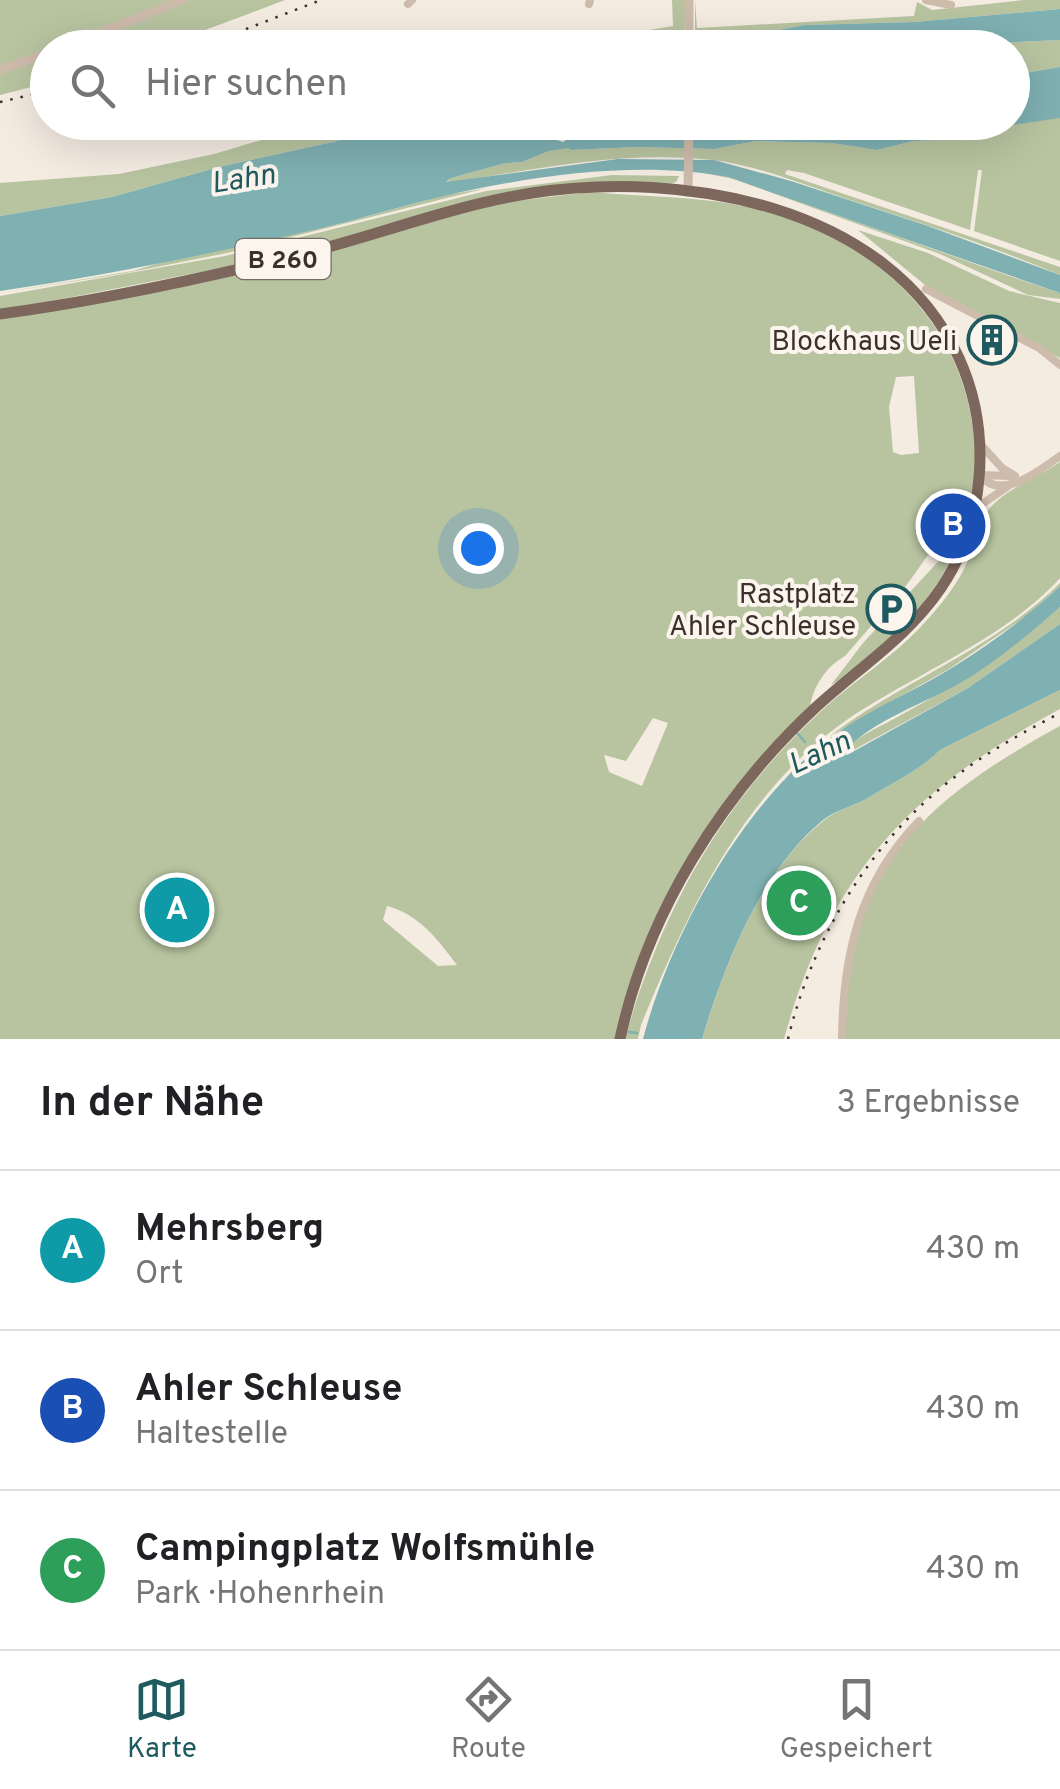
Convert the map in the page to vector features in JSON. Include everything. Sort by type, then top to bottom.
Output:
[{"type":"main road","name":"B 260","points":[[0,314],[61,305],[283,258],[465,206],[588,187],[688,188],[804,218],[891,268],[932,312],[968,381],[979,440],[980,475],[959,554],[932,600],[894,642],[785,736],[742,786],[673,896],[648,951],[620,1039]]},
{"type":"street","points":[[107,30],[182,0]]},
{"type":"street","points":[[926,0],[951,5]]},
{"type":"street","points":[[689,2],[689,30]]},
{"type":"street","points":[[0,70],[30,59]]},
{"type":"street","points":[[688,188],[689,140]]},
{"type":"street","points":[[926,288],[1038,348],[1060,365]]},
{"type":"street","points":[[979,440],[993,460],[1017,479]]},
{"type":"street","points":[[980,475],[989,485],[1003,487],[1060,456]]},
{"type":"street","points":[[973,510],[1017,479]]},
{"type":"street","points":[[842,1039],[858,919],[878,872],[920,822]]},
{"type":"green space","points":[[0,0],[285,0],[205,30],[30,30],[30,87],[0,95]]},
{"type":"green space","points":[[672,0],[686,0],[684,30],[649,30],[673,26]]},
{"type":"green space","points":[[695,0],[697,28],[914,16],[917,2],[932,10],[1060,0],[1060,9],[914,22],[804,25],[778,30],[695,30]]},
{"type":"green space","points":[[1060,40],[1060,67],[1030,72],[1030,41]]},
{"type":"green space","points":[[1060,118],[1060,261],[974,231],[982,170],[978,170],[970,230],[804,173],[787,170],[785,174],[1060,267],[1060,275],[779,176],[712,160],[611,159],[446,183],[451,178],[569,147],[714,149],[757,141],[832,143],[877,150],[914,141],[1030,140],[1030,121]]},
{"type":"green space","points":[[261,140],[340,140],[219,167],[112,197],[0,216],[0,183],[119,174]]},
{"type":"green space","points":[[699,172],[731,178],[763,188],[1060,293],[1060,299],[1028,295],[940,254],[734,179]]},
{"type":"green space","points":[[612,175],[679,176],[669,184],[585,183],[262,260],[0,311],[0,296],[225,256],[486,191]]},
{"type":"green space","points":[[487,188],[227,253],[126,273],[0,293],[133,271]]},
{"type":"green space","points":[[590,192],[716,202],[792,219],[857,251],[912,298],[952,357],[969,405],[974,435],[974,483],[965,516],[936,544],[905,587],[845,656],[822,677],[810,706],[735,787],[692,850],[616,1039],[0,1039],[0,318],[53,310],[497,203]],"holes":[[[914,376],[919,453],[901,455],[893,452],[889,407],[896,377]],[[653,718],[668,723],[642,786],[609,772],[604,755],[626,761]],[[387,906],[409,915],[435,937],[457,965],[438,966],[383,920]]]},
{"type":"green space","points":[[858,230],[928,253],[1009,291],[1060,303],[1060,358],[930,289]]},
{"type":"green space","points":[[1060,462],[1060,578],[1018,616],[865,708],[824,737],[788,770],[757,807],[703,890],[660,980],[638,1039],[625,1039],[656,948],[676,905],[723,823],[751,785],[817,715],[901,646],[932,615],[963,571],[990,508],[1005,494]]},
{"type":"green space","points":[[958,540],[939,581],[906,623],[868,660],[831,685],[863,643]]},
{"type":"green space","points":[[1060,583],[1028,615],[949,669],[830,736],[1006,627]]},
{"type":"green space","points":[[1060,607],[1060,624],[968,688],[844,755],[857,739],[979,668]]},
{"type":"green space","points":[[1060,690],[1060,709],[961,771],[884,842],[853,883],[826,929],[803,980],[784,1039],[702,1039],[748,921],[780,866],[800,842],[828,817],[907,775],[940,750]]},
{"type":"green space","points":[[1060,726],[1060,1039],[845,1039],[849,980],[859,930],[876,886],[900,848],[931,814],[968,783]]},
{"type":"water","points":[[1060,9],[1060,40],[1030,41],[1030,30],[778,30],[804,25],[914,22]]},
{"type":"water","points":[[1060,67],[1060,118],[1030,122],[1030,72]]},
{"type":"water","name":"Lahn","points":[[340,140],[948,140],[914,141],[877,150],[832,143],[757,141],[714,149],[568,148],[446,182],[618,159],[714,160],[928,226],[1060,275],[1060,293],[728,177],[657,170],[583,173],[510,183],[202,255],[0,291],[0,216],[112,197],[219,167]]},
{"type":"water","name":"Lahn","points":[[1060,586],[1060,607],[1013,647],[962,682],[868,731],[843,753],[847,755],[968,688],[1060,624],[1060,690],[940,750],[907,775],[823,820],[801,841],[763,892],[734,950],[702,1039],[643,1039],[656,997],[693,912],[716,870],[772,793],[837,733],[965,660]]},
{"type":"waterway","name":"Lahn","points":[[798,734],[805,742]]},
{"type":"waterway","points":[[629,1032],[637,1033]]},
{"type":"railway","points":[[244,30],[321,0]]},
{"type":"railway","points":[[0,102],[30,95]]},
{"type":"railway","points":[[788,1039],[799,999],[832,923],[877,854],[904,822],[967,768],[1060,713]]},
{"type":"place","name":"Blockhaus Ueli","points":[[992,340]]},
{"type":"place","name":"Ahler Schleuse","points":[[953,526]]},
{"type":"place","name":"Rastplatz Ahler Schleuse","points":[[891,609]]},
{"type":"place","name":"Campingplatz Wolfsmühle","points":[[799,903]]},
{"type":"place","name":"Mehrsberg","points":[[177,910]]}]
